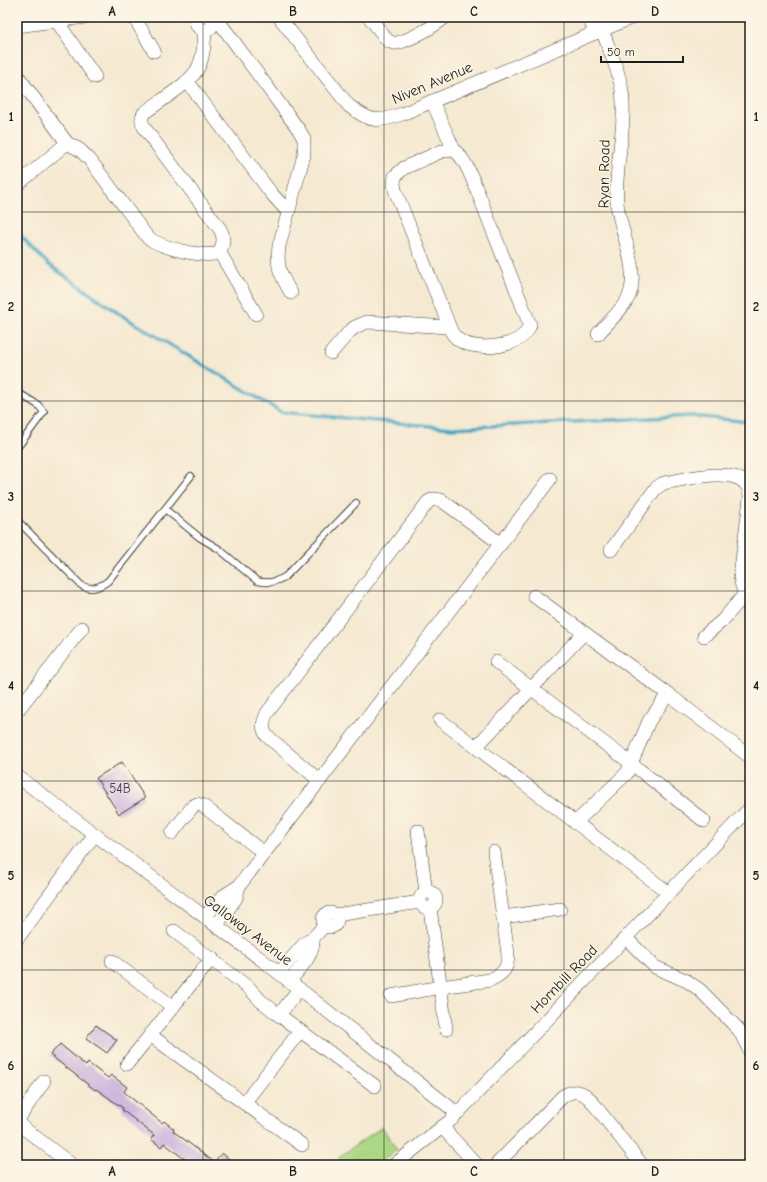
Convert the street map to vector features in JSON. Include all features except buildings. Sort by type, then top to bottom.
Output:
[{"type":"street","points":[[17,26],[55,19],[85,17]]},
{"type":"street","points":[[134,17],[154,51]]},
{"type":"street","name":"Niven Avenue","points":[[279,17],[344,100],[362,115],[371,119],[380,120],[402,114],[602,27],[633,17]]},
{"type":"street","points":[[369,17],[388,41],[392,43],[401,41],[433,27],[445,17]]},
{"type":"street","name":"Ryan Road","points":[[589,17],[602,27],[618,73],[622,91],[617,203],[630,262],[632,280],[631,291],[626,302],[598,334]]},
{"type":"street","points":[[55,19],[95,77]]},
{"type":"street","points":[[209,21],[198,69],[187,81],[144,113],[141,120],[144,129],[220,229],[224,239],[220,253],[256,314]]},
{"type":"street","points":[[209,21],[304,138],[304,155],[279,246],[277,264],[279,271],[291,293]]},
{"type":"street","points":[[17,75],[67,143],[80,150],[90,160],[148,238],[162,245],[194,253],[220,253]]},
{"type":"street","points":[[187,81],[271,193],[288,212]]},
{"type":"street","points":[[432,101],[454,150],[464,161],[473,180],[530,325],[525,334],[520,338],[492,347],[470,345],[463,342],[458,339],[449,327],[394,184],[395,176],[404,168],[442,151],[454,150]]},
{"type":"street","points":[[17,184],[67,143]]},
{"type":"street","points":[[331,353],[349,332],[367,322],[449,327]]},
{"type":"street","points":[[611,550],[656,488],[662,484],[715,475],[734,477],[742,480],[748,486],[750,499],[740,569],[740,583],[748,597],[704,636]]},
{"type":"street","points":[[211,922],[222,897],[239,886],[550,479]]},
{"type":"street","points":[[320,781],[271,740],[264,732],[262,726],[268,713],[428,502],[434,499],[442,500],[501,544]]},
{"type":"street","points":[[534,596],[668,694],[750,758]]},
{"type":"street","points":[[17,711],[82,628]]},
{"type":"street","points":[[476,747],[584,632]]},
{"type":"street","points":[[496,662],[632,764],[704,821]]},
{"type":"street","points":[[575,823],[627,773],[649,721],[668,694]]},
{"type":"street","points":[[440,720],[669,893]]},
{"type":"street","name":"Galloway Avenue","points":[[17,776],[278,973],[457,1113]]},
{"type":"street","points":[[172,833],[193,806],[197,804],[202,805],[264,853]]},
{"type":"street","name":"Hornbill Road","points":[[394,1165],[442,1127],[457,1113],[750,808]]},
{"type":"street","points":[[418,831],[426,901],[441,987],[446,1029]]},
{"type":"street","points":[[17,939],[95,834]]},
{"type":"street","points":[[391,996],[490,980],[503,971],[507,964],[508,954],[494,852]]},
{"type":"street","points":[[278,973],[304,944],[314,938],[325,924],[323,919],[327,913],[333,913],[336,915],[426,901]]},
{"type":"street","points":[[503,917],[560,909]]},
{"type":"street","points":[[174,931],[212,958],[279,1015],[375,1086]]},
{"type":"street","points":[[279,1015],[312,950],[314,938]]},
{"type":"street","points":[[626,938],[655,967],[687,981],[700,990],[739,1030],[750,1051]]},
{"type":"street","points":[[127,1064],[212,958]]},
{"type":"street","points":[[112,961],[173,1007]]},
{"type":"street","points":[[244,1103],[300,1031]]},
{"type":"street","points":[[150,1035],[302,1145]]},
{"type":"street","points":[[44,1081],[17,1122],[72,1165]]},
{"type":"street","points":[[496,1165],[563,1096],[569,1092],[576,1091],[584,1093],[589,1098],[642,1165]]},
{"type":"street","points":[[442,1127],[477,1165]]},
{"type":"lane","points":[[17,392],[38,404],[44,412],[17,448]]},
{"type":"lane","points":[[17,520],[81,584],[89,588],[103,585],[108,581],[191,476]]},
{"type":"lane","points":[[165,509],[199,537],[219,549],[257,581],[274,582],[279,581],[286,576],[356,503]]},
{"type":"green space","points":[[382,1127],[397,1150],[375,1165],[345,1165],[339,1157]]},
{"type":"waterway","points":[[17,232],[48,264],[121,315],[281,412],[452,428],[691,416],[750,422]]}]
